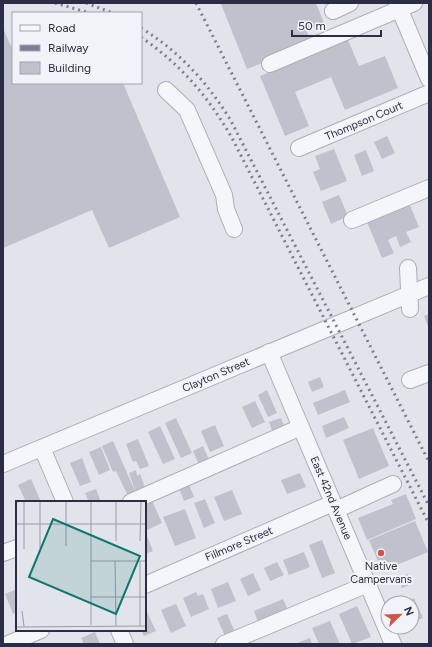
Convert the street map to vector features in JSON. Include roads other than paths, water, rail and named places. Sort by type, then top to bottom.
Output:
[{"type":"street","points":[[333,11],[350,3]]},
{"type":"street","points":[[270,64],[404,5],[429,79]]},
{"type":"street","points":[[166,90],[187,110],[224,195],[226,209],[234,229]]},
{"type":"street","name":"Thompson Court","points":[[299,148],[429,94]]},
{"type":"street","points":[[352,220],[429,188]]},
{"type":"street","points":[[408,268],[410,302]]},
{"type":"street","name":"Clayton Street","points":[[3,464],[270,352],[410,302],[429,286]]},
{"type":"street","name":"East 42nd Avenue","points":[[270,352],[393,644]]},
{"type":"street","points":[[410,380],[429,373]]},
{"type":"street","points":[[133,501],[301,427]]},
{"type":"street","points":[[42,448],[65,501]]},
{"type":"street","name":"Fillmore Street","points":[[146,585],[335,506],[393,484]]},
{"type":"street","points":[[3,553],[16,548]]},
{"type":"street","points":[[224,644],[368,584]]},
{"type":"street","points":[[8,644],[39,631]]},
{"type":"street","points":[[119,631],[125,644]]},
{"type":"railway","points":[[55,3],[86,12]]},
{"type":"railway","points":[[86,3],[110,12]]},
{"type":"railway","points":[[196,3],[429,462]]},
{"type":"railway","points":[[142,29],[168,47],[192,69],[213,94],[231,121],[429,506]]},
{"type":"railway","points":[[142,38],[169,59],[192,82],[213,108],[232,138],[429,524]]},
{"type":"place","name":"Native Campervans","points":[[381,553]]}]
